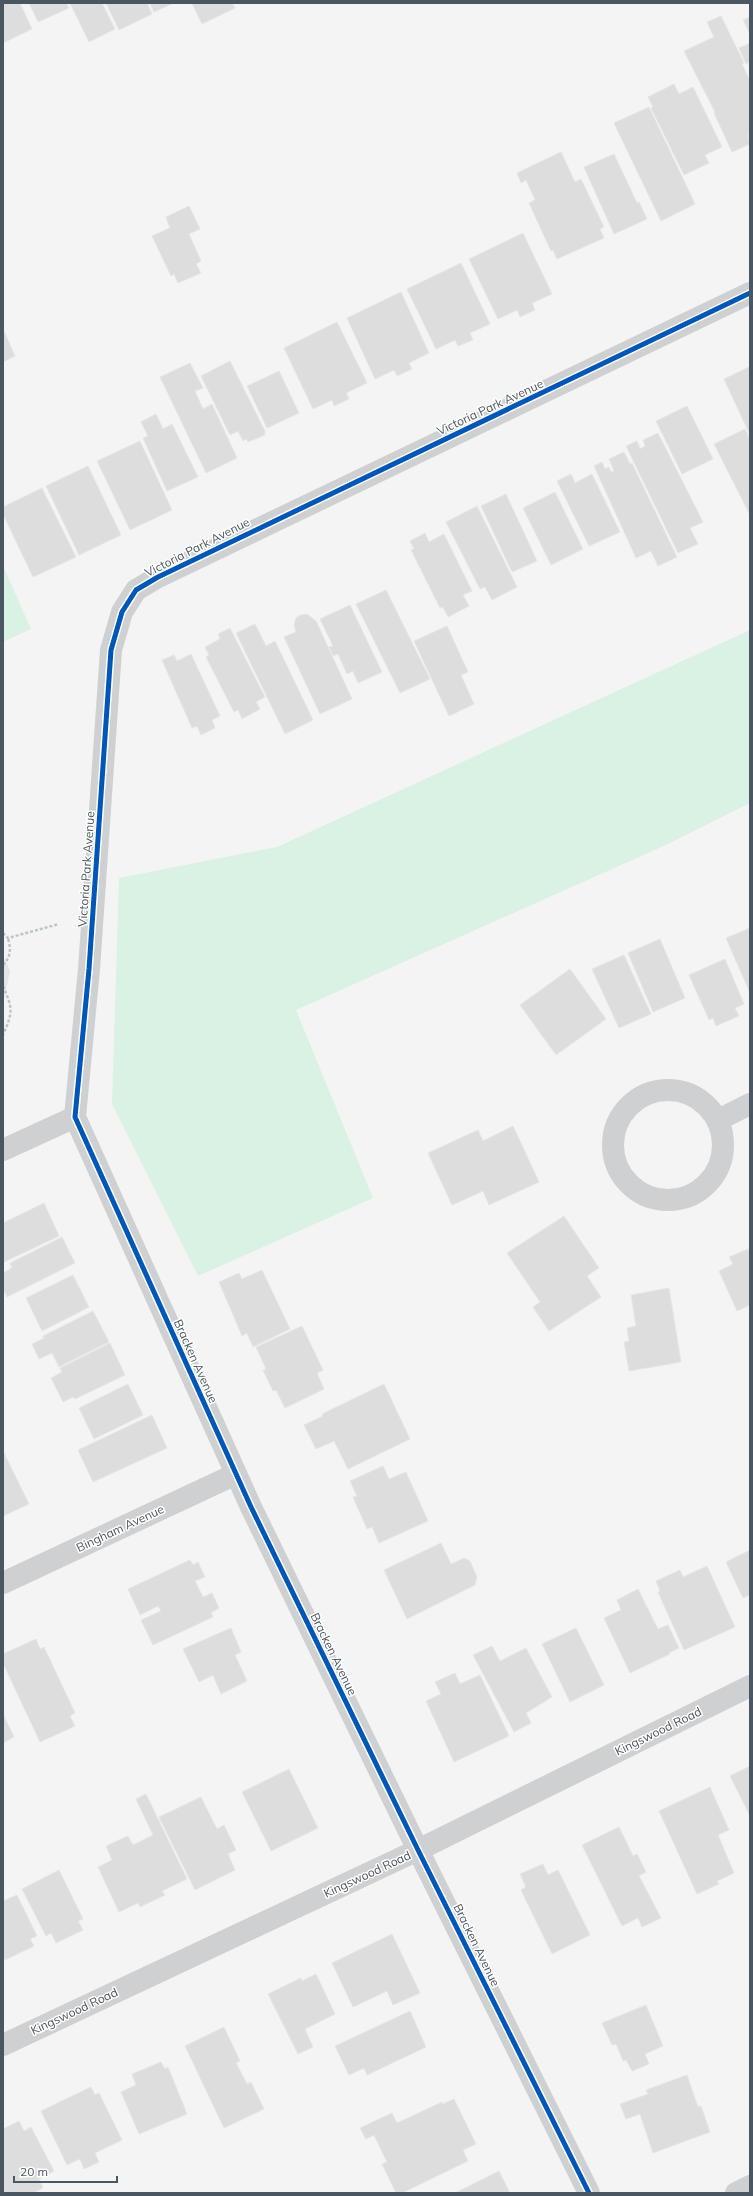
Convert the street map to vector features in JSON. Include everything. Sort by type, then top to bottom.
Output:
[{"type":"street","name":"Victoria Park Avenue","points":[[75,1117],[89,970],[111,650],[122,612],[136,590],[158,577],[265,524],[750,293]]},
{"type":"street","points":[[676,1089],[701,1099],[718,1120],[724,1146],[717,1172],[699,1191],[674,1200],[648,1197],[626,1181],[614,1157],[615,1131],[627,1107],[649,1092],[676,1089]]},
{"type":"street","points":[[718,1120],[750,1104]]},
{"type":"street","points":[[3,1150],[75,1117]]},
{"type":"street","name":"Bracken Avenue","points":[[75,1117],[236,1474],[418,1850],[589,2193]]},
{"type":"street","name":"Bingham Avenue","points":[[3,1583],[236,1474]]},
{"type":"street","name":"Kingswood Road","points":[[3,2045],[418,1850],[750,1686]]},
{"type":"street","points":[[736,2193],[750,2186]]},
{"type":"path","points":[[8,938],[59,924]]},
{"type":"path","points":[[3,933],[8,938],[11,948],[9,960],[3,965]]},
{"type":"path","points":[[3,986],[12,1005],[12,1015],[3,1035]]},
{"type":"shaded area","points":[[3,956],[10,971],[3,1004]]},
{"type":"green space","points":[[3,566],[31,629],[3,642]]},
{"type":"green space","points":[[750,630],[750,803],[666,845],[296,1010],[373,1198],[198,1276],[112,1104],[119,878],[277,847]]},
{"type":"building","points":[[3,3],[20,3],[32,29],[3,43]]},
{"type":"building","points":[[29,3],[66,3],[69,8],[38,22]]},
{"type":"building","points":[[70,3],[102,3],[115,29],[89,42]]},
{"type":"building","points":[[106,3],[147,3],[152,14],[119,30]]},
{"type":"building","points":[[150,3],[174,3],[154,12]]},
{"type":"building","points":[[192,3],[232,3],[235,8],[202,24]]},
{"type":"building","points":[[721,16],[744,63],[742,64],[750,81],[750,134],[748,134],[750,144],[732,152],[714,113],[715,112],[684,51],[714,37],[707,22]]},
{"type":"building","points":[[750,17],[750,34],[743,20]]},
{"type":"building","points":[[750,43],[750,62],[746,64],[739,48]]},
{"type":"building","points":[[674,84],[679,94],[693,87],[722,147],[705,155],[709,163],[684,175],[651,108],[653,107],[648,97]]},
{"type":"building","points":[[649,107],[695,204],[661,221],[614,123]]},
{"type":"building","points":[[561,152],[575,182],[581,179],[604,227],[600,229],[604,238],[557,259],[553,250],[551,251],[529,203],[535,200],[526,180],[521,183],[517,173]]},
{"type":"building","points":[[614,154],[637,203],[639,202],[647,219],[614,234],[584,167]]},
{"type":"building","points":[[189,206],[200,229],[189,234],[201,261],[196,264],[201,273],[178,283],[174,274],[171,276],[152,236],[170,228],[166,217]]},
{"type":"building","points":[[523,233],[552,294],[532,303],[535,310],[520,317],[517,310],[498,319],[469,259]]},
{"type":"building","points":[[461,263],[490,324],[470,333],[473,340],[458,346],[455,340],[436,349],[407,289]]},
{"type":"building","points":[[401,292],[429,353],[409,363],[412,369],[397,376],[394,370],[375,379],[347,318]]},
{"type":"building","points":[[337,322],[367,383],[346,393],[349,399],[334,406],[332,400],[313,409],[284,348]]},
{"type":"building","points":[[3,329],[15,356],[3,362]]},
{"type":"building","points":[[230,361],[265,431],[265,435],[248,442],[247,439],[243,441],[238,431],[230,435],[201,376]]},
{"type":"building","points":[[190,363],[203,388],[195,391],[203,409],[212,404],[237,458],[206,473],[160,377]]},
{"type":"building","points":[[749,367],[750,369],[750,435],[724,379]]},
{"type":"building","points":[[279,371],[299,413],[267,428],[247,386]]},
{"type":"building","points":[[687,406],[713,459],[682,474],[656,421]]},
{"type":"building","points":[[156,414],[163,429],[172,424],[198,477],[167,491],[143,438],[148,436],[141,422]]},
{"type":"building","points":[[745,429],[750,439],[750,515],[714,444]]},
{"type":"building","points":[[658,433],[703,522],[690,528],[698,544],[678,553],[626,446],[637,441],[640,449],[645,446],[643,440]]},
{"type":"building","points":[[140,441],[172,510],[130,530],[97,461]]},
{"type":"building","points":[[624,452],[630,464],[632,463],[677,557],[658,566],[651,551],[636,558],[594,466],[602,462],[605,469],[609,467],[611,472],[614,471],[609,459]]},
{"type":"building","points":[[88,466],[121,535],[79,555],[46,486]]},
{"type":"building","points":[[571,474],[575,483],[592,474],[620,532],[589,546],[557,481]]},
{"type":"building","points":[[42,488],[76,557],[33,577],[3,514],[3,507]]},
{"type":"building","points":[[555,492],[583,549],[551,565],[523,508]]},
{"type":"building","points":[[506,494],[537,561],[512,572],[481,506]]},
{"type":"building","points":[[477,506],[517,587],[492,600],[485,587],[480,589],[446,522]]},
{"type":"building","points":[[425,533],[429,542],[444,534],[472,591],[463,595],[469,606],[448,617],[443,607],[440,608],[411,550],[414,549],[410,541]]},
{"type":"building","points":[[386,590],[430,679],[400,693],[356,604]]},
{"type":"building","points":[[350,605],[382,672],[358,683],[353,671],[347,674],[338,654],[333,656],[329,647],[333,646],[320,619]]},
{"type":"building","points":[[307,614],[316,621],[352,699],[320,714],[284,637],[296,632],[294,625],[296,618],[300,615]]},
{"type":"building","points":[[255,624],[266,646],[275,641],[313,720],[285,734],[236,633]]},
{"type":"building","points":[[447,626],[468,672],[461,675],[474,704],[449,716],[414,641]]},
{"type":"building","points":[[230,628],[265,697],[256,702],[260,709],[242,719],[238,710],[234,712],[206,657],[209,655],[205,647],[220,639],[218,634]]},
{"type":"building","points":[[191,654],[220,716],[212,720],[215,728],[201,735],[197,726],[192,728],[162,660],[174,655],[177,661]]},
{"type":"building","points":[[750,928],[750,993],[726,938]]},
{"type":"building","points":[[660,939],[685,998],[653,1012],[628,953]]},
{"type":"building","points":[[624,955],[651,1014],[619,1028],[592,969]]},
{"type":"building","points":[[725,959],[744,1004],[735,1008],[739,1016],[716,1026],[713,1018],[709,1020],[689,975]]},
{"type":"building","points":[[570,969],[606,1019],[556,1055],[520,1005]]},
{"type":"building","points":[[513,1126],[539,1182],[489,1205],[483,1191],[452,1205],[428,1153],[478,1130],[483,1141]]},
{"type":"building","points":[[44,1203],[59,1236],[4,1262],[3,1223]]},
{"type":"building","points":[[564,1216],[599,1268],[587,1276],[601,1297],[549,1331],[533,1307],[540,1302],[507,1253]]},
{"type":"building","points":[[62,1237],[75,1263],[7,1297],[3,1289],[3,1273],[12,1268],[10,1263]]},
{"type":"building","points":[[748,1249],[750,1253],[750,1305],[737,1311],[719,1271],[733,1264],[729,1257]]},
{"type":"building","points":[[262,1270],[290,1329],[253,1347],[247,1333],[242,1336],[219,1282],[239,1273],[242,1279]]},
{"type":"building","points":[[73,1275],[89,1307],[42,1331],[26,1298]]},
{"type":"building","points":[[669,1288],[681,1362],[629,1371],[624,1342],[629,1341],[627,1328],[636,1326],[631,1295]]},
{"type":"building","points":[[93,1311],[109,1342],[59,1367],[52,1353],[39,1359],[32,1344],[44,1338],[43,1336]]},
{"type":"building","points":[[302,1326],[323,1370],[317,1373],[324,1389],[285,1408],[276,1390],[273,1391],[263,1370],[266,1369],[256,1347]]},
{"type":"building","points":[[110,1343],[125,1375],[75,1399],[73,1397],[63,1402],[51,1378],[62,1372],[60,1368]]},
{"type":"building","points":[[128,1384],[143,1415],[94,1439],[79,1408]]},
{"type":"building","points":[[384,1384],[410,1439],[348,1469],[334,1441],[316,1449],[304,1425],[323,1416],[322,1414]]},
{"type":"building","points":[[152,1415],[167,1448],[93,1482],[78,1450]]},
{"type":"building","points":[[3,1451],[29,1504],[3,1516]]},
{"type":"building","points":[[383,1466],[389,1479],[406,1472],[428,1521],[379,1543],[372,1527],[367,1529],[353,1497],[357,1496],[350,1481]]},
{"type":"building","points":[[441,1543],[451,1564],[464,1558],[470,1561],[477,1577],[475,1585],[407,1619],[384,1570]]},
{"type":"building","points":[[750,1550],[750,1595],[743,1598],[726,1562]]},
{"type":"building","points":[[190,1560],[193,1565],[198,1562],[205,1577],[195,1581],[203,1597],[212,1593],[219,1608],[211,1613],[213,1617],[153,1645],[141,1620],[161,1611],[158,1606],[140,1615],[128,1589]]},
{"type":"building","points":[[707,1566],[735,1627],[684,1650],[658,1592],[660,1591],[656,1581],[680,1570],[683,1577]]},
{"type":"building","points":[[638,1589],[658,1629],[668,1625],[679,1648],[669,1653],[670,1654],[630,1673],[604,1618],[621,1610],[617,1600]]},
{"type":"building","points":[[231,1628],[241,1652],[235,1655],[247,1681],[221,1694],[213,1675],[199,1682],[183,1649]]},
{"type":"building","points":[[576,1628],[604,1685],[570,1702],[542,1644]]},
{"type":"building","points":[[36,1639],[40,1649],[44,1647],[75,1713],[70,1716],[75,1726],[40,1742],[3,1663],[3,1654]]},
{"type":"building","points":[[492,1646],[500,1661],[526,1648],[552,1697],[526,1713],[531,1723],[514,1732],[473,1655]]},
{"type":"building","points":[[455,1673],[460,1684],[480,1675],[509,1736],[454,1762],[426,1701],[441,1694],[435,1682]]},
{"type":"building","points":[[3,1714],[14,1737],[3,1743]]},
{"type":"building","points":[[750,1766],[750,1816],[730,1776]]},
{"type":"building","points":[[289,1769],[318,1828],[271,1851],[242,1792]]},
{"type":"building","points":[[710,1787],[729,1830],[718,1835],[734,1873],[717,1881],[719,1884],[697,1894],[659,1811]]},
{"type":"building","points":[[146,1794],[187,1879],[162,1891],[165,1895],[140,1907],[138,1903],[119,1912],[98,1867],[112,1860],[106,1846],[128,1836],[133,1845],[153,1835],[136,1799]]},
{"type":"building","points":[[201,1797],[217,1829],[224,1825],[236,1850],[228,1854],[235,1870],[195,1890],[159,1817]]},
{"type":"building","points":[[619,1827],[633,1856],[637,1854],[646,1872],[639,1876],[661,1918],[642,1927],[638,1918],[622,1926],[582,1845]]},
{"type":"building","points":[[543,1864],[548,1875],[558,1870],[590,1935],[552,1954],[521,1890],[526,1887],[520,1874]]},
{"type":"building","points":[[59,1870],[83,1919],[78,1921],[83,1930],[56,1943],[51,1933],[46,1936],[22,1889]]},
{"type":"building","points":[[17,1895],[37,1936],[30,1939],[34,1946],[5,1960],[3,1955],[3,1901]]},
{"type":"building","points":[[392,1934],[420,1993],[393,2005],[387,1991],[353,2007],[332,1963]]},
{"type":"building","points":[[316,1974],[335,2014],[305,2029],[313,2047],[298,2054],[268,1994],[301,1978],[302,1981]]},
{"type":"building","points":[[646,2005],[663,2046],[645,2054],[649,2064],[632,2071],[626,2060],[623,2061],[616,2044],[612,2045],[602,2023]]},
{"type":"building","points":[[410,2011],[426,2047],[367,2075],[364,2068],[349,2075],[335,2046]]},
{"type":"building","points":[[224,2027],[240,2061],[236,2063],[247,2084],[251,2082],[264,2109],[224,2128],[185,2046]]},
{"type":"building","points":[[161,2062],[165,2069],[168,2067],[187,2114],[139,2134],[121,2092],[136,2085],[132,2074]]},
{"type":"building","points":[[687,2075],[698,2107],[701,2106],[710,2132],[653,2153],[640,2114],[626,2119],[620,2104],[648,2094],[646,2090]]},
{"type":"building","points":[[91,2087],[95,2095],[99,2093],[122,2140],[95,2153],[99,2162],[84,2169],[80,2159],[67,2165],[41,2111]]},
{"type":"building","points":[[454,2099],[476,2144],[463,2150],[468,2161],[402,2193],[396,2193],[382,2164],[387,2162],[374,2135],[366,2139],[360,2128],[392,2113],[397,2123],[442,2102],[442,2104]]},
{"type":"building","points":[[19,2121],[24,2131],[31,2127],[54,2171],[39,2179],[43,2188],[33,2193],[3,2193],[3,2129]]},
{"type":"building","points":[[499,2171],[510,2193],[455,2193]]},
{"type":"cycle path","points":[[589,2193],[418,1850],[251,1507],[75,1117],[89,969],[111,650],[122,612],[136,590],[158,577],[750,293]]}]
